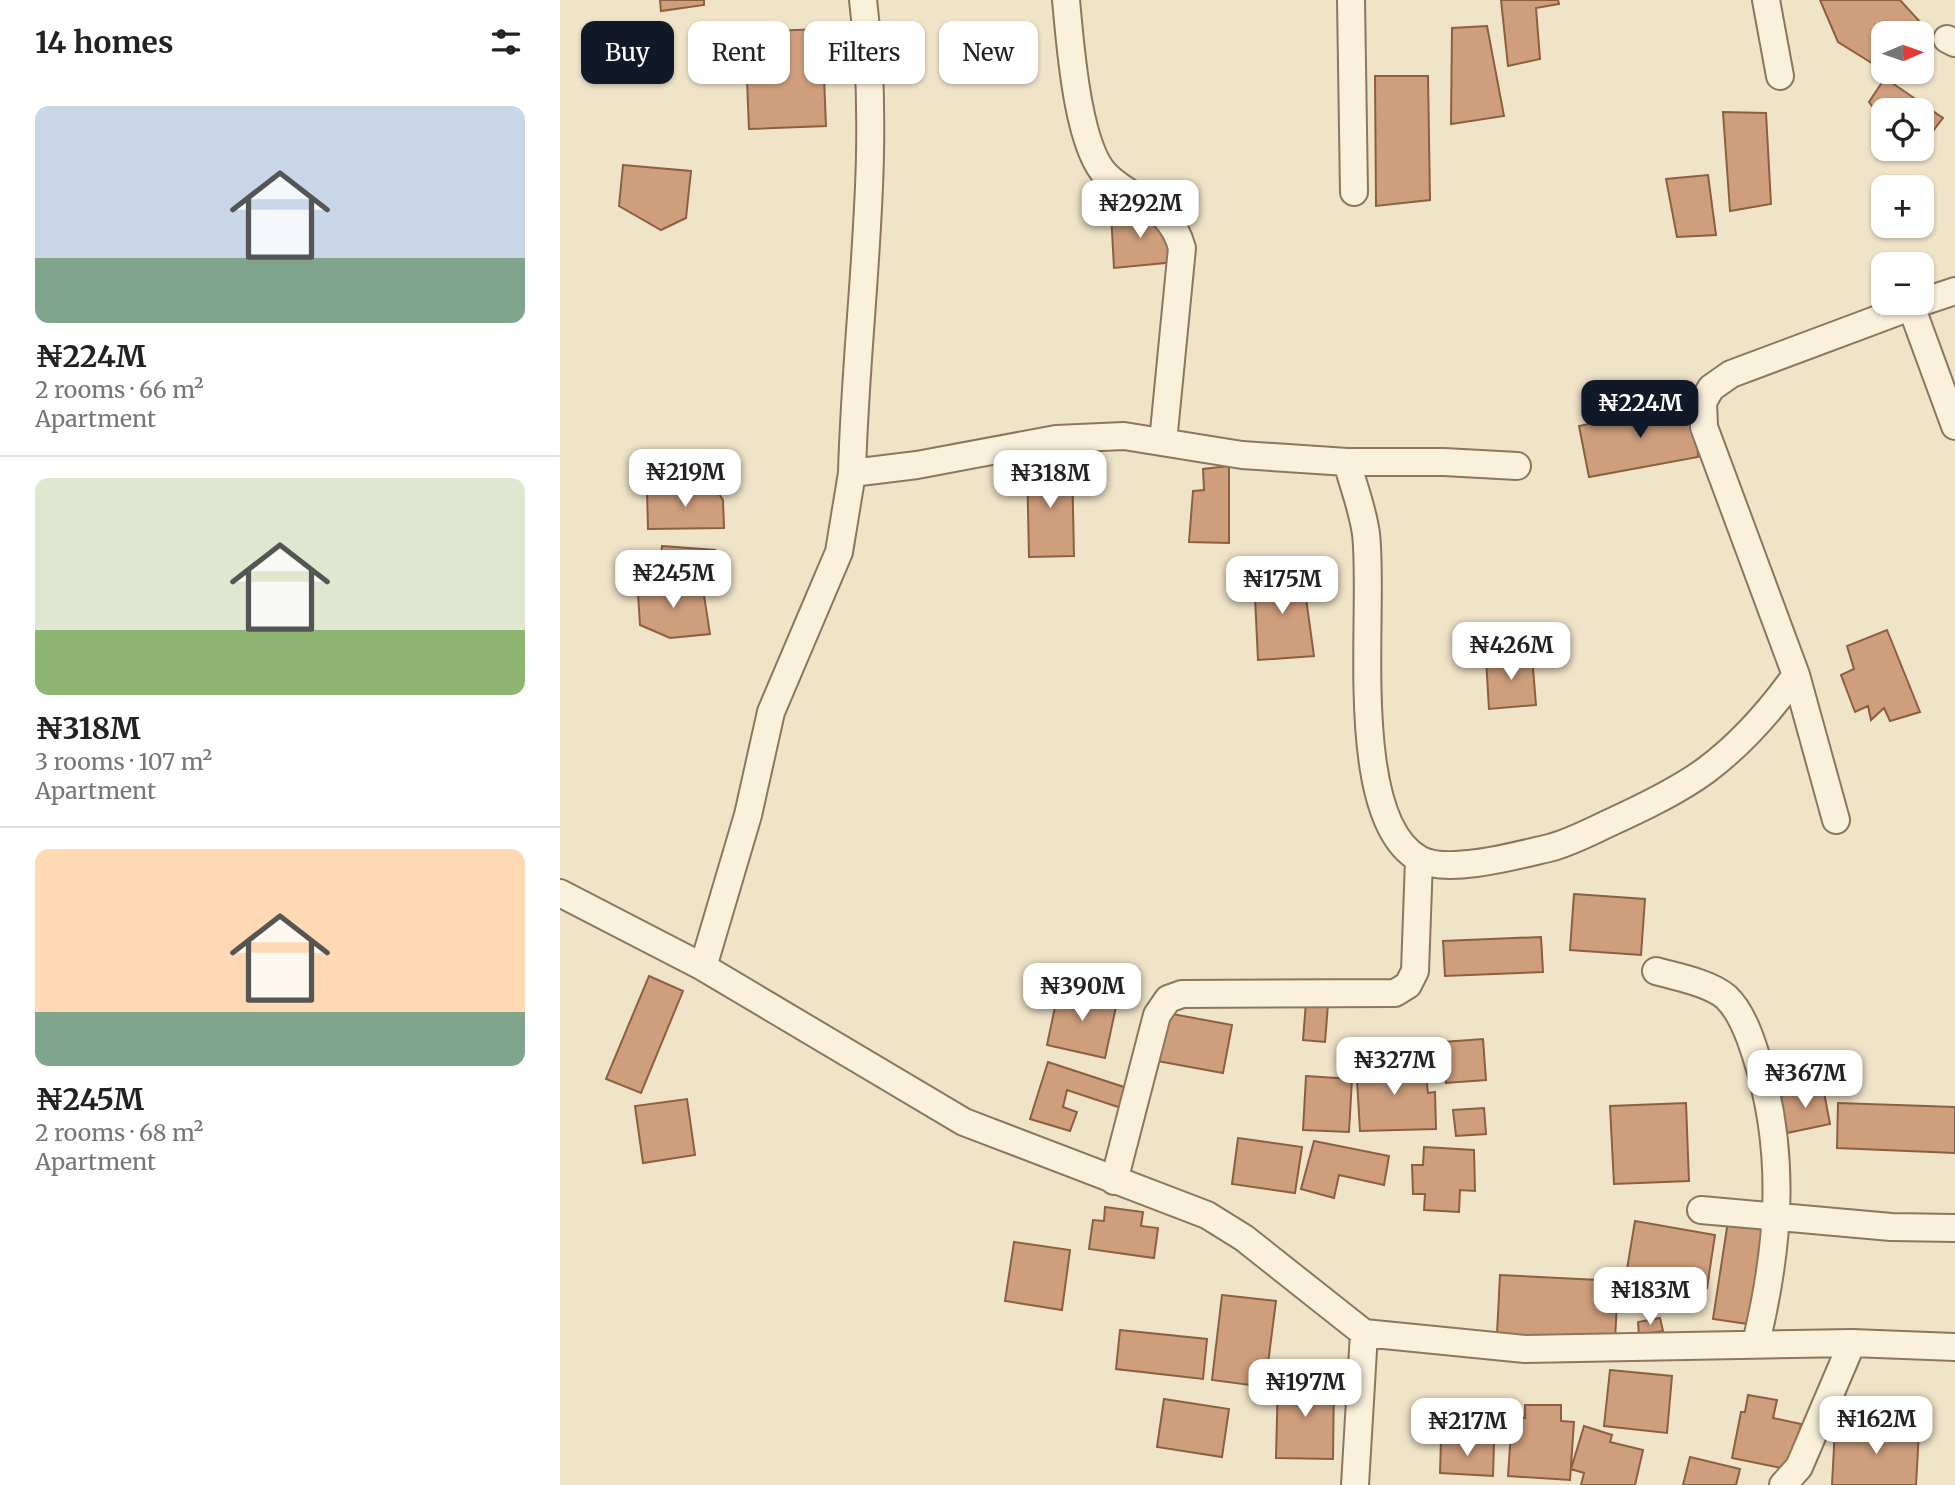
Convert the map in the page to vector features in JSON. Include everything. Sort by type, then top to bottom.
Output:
[{"type":"street","points":[[703,967],[748,815],[771,712],[839,552],[852,473],[852,431],[870,214],[869,69],[863,0]]},
{"type":"street","points":[[1066,0],[1075,87],[1088,139],[1105,175],[1168,217],[1177,231],[1182,248],[1163,442]]},
{"type":"street","points":[[1351,0],[1354,192]]},
{"type":"street","points":[[1766,0],[1780,76]]},
{"type":"street","points":[[1934,298],[1955,291]]},
{"type":"street","points":[[1836,820],[1796,675],[1704,427],[1703,402],[1712,388],[1731,374],[1889,315]]},
{"type":"street","points":[[1921,315],[1955,426]]},
{"type":"street","points":[[852,473],[917,465],[1056,439],[1124,436],[1242,455],[1347,462],[1444,462],[1517,466]]},
{"type":"street","points":[[1347,462],[1366,533],[1370,750],[1382,807],[1396,837],[1419,860],[1448,865],[1495,861],[1562,845],[1636,811],[1705,771],[1751,729],[1796,675]]},
{"type":"street","points":[[1114,1181],[1145,1052],[1157,1015],[1168,999],[1182,994],[1395,993],[1408,985],[1415,971],[1419,860]]},
{"type":"street","points":[[560,892],[703,967],[964,1122],[1207,1215],[1302,1281],[1364,1333],[1525,1349],[1756,1343],[1955,1347]]},
{"type":"street","points":[[1657,971],[1726,997],[1740,1018],[1771,1103],[1778,1168],[1769,1276],[1756,1343]]},
{"type":"street","points":[[1701,1210],[1891,1227],[1955,1228]]},
{"type":"street","points":[[1355,1485],[1364,1333]]},
{"type":"street","points":[[1789,1484],[1799,1467],[1852,1343]]},
{"type":"building","points":[[660,0],[704,0],[704,5],[661,11]]},
{"type":"building","points":[[1501,0],[1558,0],[1559,4],[1536,8],[1540,59],[1508,66]]},
{"type":"building","points":[[1820,0],[1900,0],[1919,21],[1871,21],[1871,63],[1838,42]]},
{"type":"building","points":[[1487,26],[1504,116],[1451,124],[1452,28]]},
{"type":"building","points":[[790,30],[804,30],[804,84],[824,84],[826,126],[749,129],[747,84],[790,84]]},
{"type":"building","points":[[1375,76],[1428,76],[1430,200],[1376,206]]},
{"type":"building","points":[[1881,84],[1894,84],[1914,98],[1872,98]]},
{"type":"building","points":[[1723,112],[1766,113],[1771,204],[1730,211]]},
{"type":"building","points":[[1934,112],[1943,118],[1934,130]]},
{"type":"building","points":[[623,165],[691,171],[686,218],[661,230],[619,206]]},
{"type":"building","points":[[1708,175],[1716,235],[1677,237],[1666,179]]},
{"type":"building","points":[[1137,205],[1144,221],[1168,223],[1175,262],[1114,268],[1111,213]]},
{"type":"building","points":[[1694,402],[1698,457],[1589,477],[1579,426]]},
{"type":"building","points":[[1072,462],[1074,556],[1029,557],[1027,463]]},
{"type":"building","points":[[1229,466],[1229,543],[1189,542],[1193,491],[1204,490],[1203,469]]},
{"type":"building","points":[[715,488],[723,500],[724,528],[648,529],[647,489]]},
{"type":"building","points":[[662,546],[715,550],[714,584],[659,580]]},
{"type":"building","points":[[1302,569],[1314,656],[1258,660],[1254,576]]},
{"type":"building","points":[[653,581],[703,589],[710,634],[670,638],[640,625],[638,594]]},
{"type":"building","points":[[1887,630],[1920,712],[1890,721],[1884,708],[1871,720],[1868,706],[1855,712],[1841,675],[1854,669],[1847,646]]},
{"type":"building","points":[[1532,656],[1536,705],[1489,709],[1486,659]]},
{"type":"building","points":[[1574,894],[1645,899],[1641,955],[1570,950]]},
{"type":"building","points":[[1541,937],[1543,972],[1445,976],[1443,941]]},
{"type":"building","points":[[649,976],[683,991],[641,1093],[606,1079]]},
{"type":"building","points":[[1059,988],[1117,1002],[1105,1058],[1047,1045]]},
{"type":"building","points":[[1306,1002],[1328,1004],[1325,1042],[1303,1040]]},
{"type":"building","points":[[1167,1013],[1232,1025],[1223,1073],[1157,1061]]},
{"type":"building","points":[[1483,1039],[1486,1080],[1446,1083],[1443,1042]]},
{"type":"building","points":[[1394,1047],[1398,1077],[1426,1075],[1428,1093],[1435,1092],[1436,1129],[1360,1131],[1357,1080],[1369,1079],[1365,1051]]},
{"type":"building","points":[[1048,1062],[1127,1088],[1121,1108],[1067,1090],[1063,1107],[1077,1112],[1070,1131],[1030,1119]]},
{"type":"building","points":[[1306,1076],[1352,1079],[1349,1132],[1303,1130]]},
{"type":"building","points":[[1823,1087],[1830,1124],[1787,1133],[1780,1096]]},
{"type":"building","points":[[687,1099],[695,1155],[643,1163],[635,1106]]},
{"type":"building","points":[[1686,1103],[1689,1181],[1614,1184],[1610,1106]]},
{"type":"building","points":[[1838,1103],[1955,1107],[1955,1153],[1837,1148]]},
{"type":"building","points":[[1484,1108],[1486,1134],[1456,1136],[1453,1110]]},
{"type":"building","points":[[1238,1138],[1302,1147],[1295,1193],[1232,1184]]},
{"type":"building","points":[[1314,1141],[1389,1156],[1384,1185],[1339,1175],[1334,1198],[1301,1189]]},
{"type":"building","points":[[1424,1147],[1474,1150],[1475,1191],[1460,1190],[1459,1212],[1424,1210],[1425,1194],[1413,1194],[1412,1165],[1423,1165]]},
{"type":"building","points":[[1105,1207],[1143,1212],[1141,1226],[1158,1228],[1154,1258],[1089,1249],[1093,1220],[1104,1221]]},
{"type":"building","points":[[1635,1221],[1715,1235],[1707,1288],[1626,1275]]},
{"type":"building","points":[[1728,1221],[1764,1227],[1748,1324],[1713,1319]]},
{"type":"building","points":[[1014,1242],[1070,1250],[1062,1310],[1005,1301]]},
{"type":"building","points":[[1500,1275],[1618,1281],[1615,1341],[1497,1334]]},
{"type":"building","points":[[1222,1295],[1276,1301],[1265,1387],[1212,1380]]},
{"type":"building","points":[[1660,1318],[1663,1331],[1639,1335],[1638,1322]]},
{"type":"building","points":[[1120,1330],[1207,1339],[1203,1379],[1116,1369]]},
{"type":"building","points":[[1610,1370],[1672,1376],[1667,1433],[1604,1426]]},
{"type":"building","points":[[1278,1378],[1334,1379],[1333,1459],[1276,1458]]},
{"type":"building","points":[[1748,1395],[1777,1400],[1773,1418],[1801,1424],[1791,1470],[1732,1458],[1741,1412],[1745,1412]]},
{"type":"building","points":[[1164,1399],[1229,1409],[1222,1457],[1157,1447]]},
{"type":"building","points":[[1525,1405],[1561,1405],[1561,1421],[1574,1422],[1570,1480],[1508,1476],[1512,1417],[1525,1418]]},
{"type":"building","points":[[1906,1420],[1906,1432],[1919,1432],[1916,1485],[1832,1485],[1835,1428],[1877,1430],[1877,1421]]},
{"type":"building","points":[[1584,1426],[1612,1435],[1610,1442],[1643,1450],[1635,1485],[1581,1485],[1584,1473],[1571,1469]]},
{"type":"building","points":[[1441,1439],[1494,1442],[1493,1476],[1440,1473]]},
{"type":"building","points":[[1690,1457],[1740,1469],[1736,1485],[1683,1485]]}]
